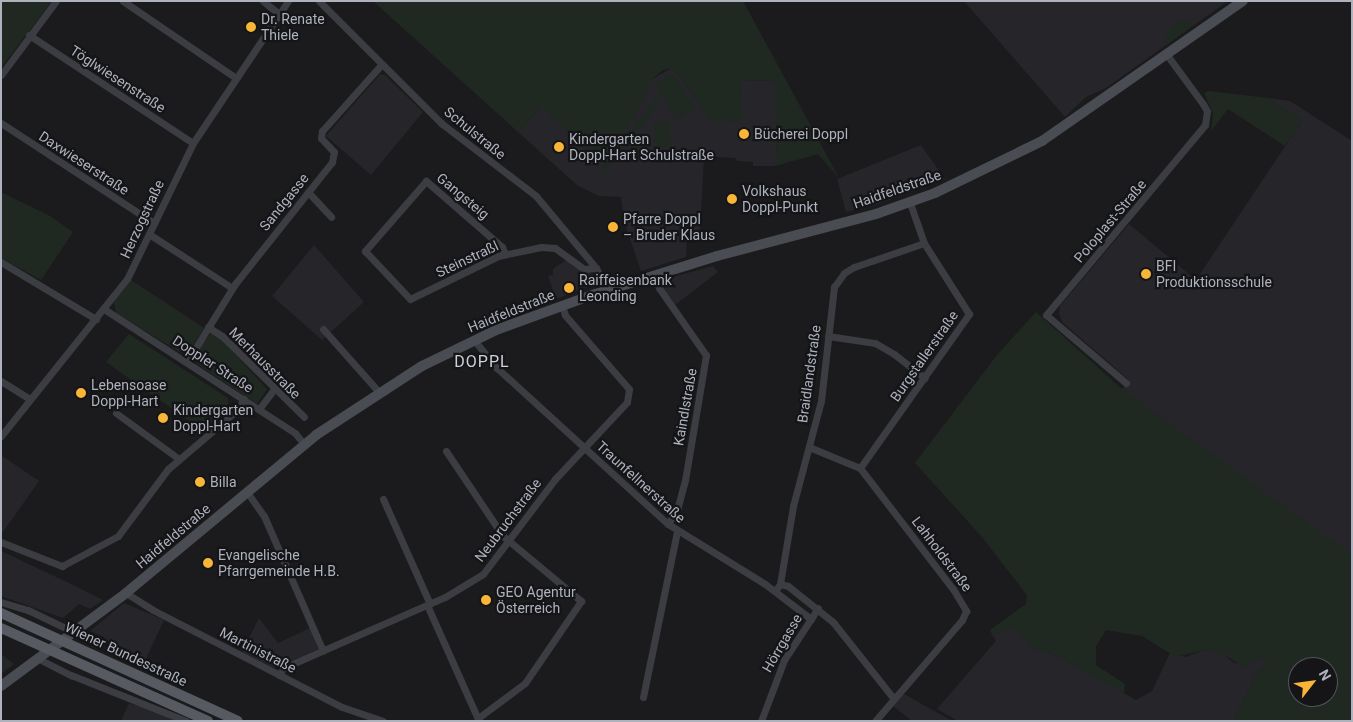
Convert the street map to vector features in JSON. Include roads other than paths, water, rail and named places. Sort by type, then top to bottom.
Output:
[{"type":"main road","name":"Wiener Bundesstraße","points":[[1,612],[119,681],[208,721]]},
{"type":"main road","name":"Wiener Bundesstraße","points":[[1,628],[57,645],[238,721]]},
{"type":"street","points":[[1,74],[56,1]]},
{"type":"street","points":[[123,1],[236,78]]},
{"type":"street","points":[[263,1],[279,14]]},
{"type":"street","name":"Herzogstraße","points":[[1,436],[28,398],[96,319],[130,273],[193,143],[288,1]]},
{"type":"street","name":"Schulstraße","points":[[319,1],[382,66],[456,136],[536,196],[596,268],[607,290]]},
{"type":"street","name":"Haidfeldstraße","points":[[1,686],[126,593],[304,444],[379,392],[474,340],[562,305],[654,276],[910,203],[1042,141],[1243,1]]},
{"type":"street","name":"Töglwiesenstraße","points":[[29,35],[193,143]]},
{"type":"street","name":"Poloplast-Straße","points":[[1126,383],[1046,316],[1206,125],[1207,111],[1167,55]]},
{"type":"street","name":"Sandgasse","points":[[187,362],[232,288],[335,157],[321,138],[322,131],[382,66]]},
{"type":"street","name":"Daxwieserstraße","points":[[1,122],[154,223]]},
{"type":"street","name":"Gangsteig","points":[[365,251],[426,181],[502,247],[505,254]]},
{"type":"street","points":[[308,192],[331,217]]},
{"type":"street","name":"Burgstallerstraße","points":[[860,468],[969,314],[924,243],[910,203]]},
{"type":"street","points":[[149,234],[232,288]]},
{"type":"street","name":"Braidlandstraße","points":[[775,591],[780,584],[793,506],[821,401],[834,287],[844,273],[924,243]]},
{"type":"street","name":"Steinstraßl","points":[[365,251],[410,299],[505,254],[551,246],[584,269],[596,268]]},
{"type":"street","points":[[1,262],[96,319]]},
{"type":"street","name":"Kaindlstraße","points":[[654,276],[658,288],[706,355],[685,480],[678,507],[668,524]]},
{"type":"street","name":"Neubruchstraße","points":[[279,675],[283,668],[428,605],[483,574],[583,447],[627,402],[630,392],[565,315],[562,305]]},
{"type":"street","name":"Doppler Straße","points":[[104,309],[295,433],[304,444]]},
{"type":"street","name":"Merhausstraße","points":[[208,327],[222,336],[274,390],[304,417]]},
{"type":"street","points":[[323,330],[379,392]]},
{"type":"street","points":[[828,336],[885,348],[924,378]]},
{"type":"street","name":"Traunfellnerstraße","points":[[474,340],[497,368],[668,524],[775,591],[811,618]]},
{"type":"street","points":[[1,381],[28,398]]},
{"type":"street","points":[[259,409],[274,390]]},
{"type":"street","points":[[1,542],[56,566],[67,564],[118,536],[168,469],[237,410],[244,399]]},
{"type":"street","points":[[116,413],[179,460]]},
{"type":"street","points":[[809,447],[860,468]]},
{"type":"street","points":[[382,499],[478,719],[525,683],[581,602],[509,541],[495,526],[446,451]]},
{"type":"street","name":"Lahholdstraße","points":[[860,468],[953,589],[966,611],[962,620],[876,721]]},
{"type":"street","points":[[247,492],[264,516],[323,651]]},
{"type":"street","points":[[643,698],[677,531]]},
{"type":"street","points":[[780,584],[818,608],[840,630],[894,699]]},
{"type":"street","name":"Martinistraße","points":[[126,593],[139,603],[342,707],[383,721]]},
{"type":"street","name":"Wiener Bundesstraße","points":[[1,602],[28,610],[74,632]]},
{"type":"street","name":"Hörrgasse","points":[[761,721],[784,660],[818,608]]},
{"type":"street","points":[[40,658],[71,675],[186,721]]},
{"type":"street","name":"Wiener Bundesstraße","points":[[119,681],[129,697]]},
{"type":"place","name":"Dr. Renate Thiele","points":[[251,27]]},
{"type":"place","name":"Bücherei Doppl","points":[[744,134]]},
{"type":"place","name":"Kindergarten Doppl-Hart Schulstraße","points":[[559,147]]},
{"type":"place","name":"Volkshaus Doppl-Punkt","points":[[732,199]]},
{"type":"place","name":"Pfarre Doppl – Bruder Klaus","points":[[613,227]]},
{"type":"place","name":"BFI Produktionsschule","points":[[1146,274]]},
{"type":"place","name":"Raiffeisenbank Leonding","points":[[569,288]]},
{"type":"place","name":"Lebensoase Doppl-Hart","points":[[81,393]]},
{"type":"place","name":"Kindergarten Doppl-Hart","points":[[163,418]]},
{"type":"place","name":"Billa","points":[[200,482]]},
{"type":"place","name":"Evangelische Pfarrgemeinde H.B.","points":[[208,563]]},
{"type":"place","name":"GEO Agentur Österreich","points":[[486,600]]},
{"type":"district","name":"DOPPL","points":[[482,362]]}]
